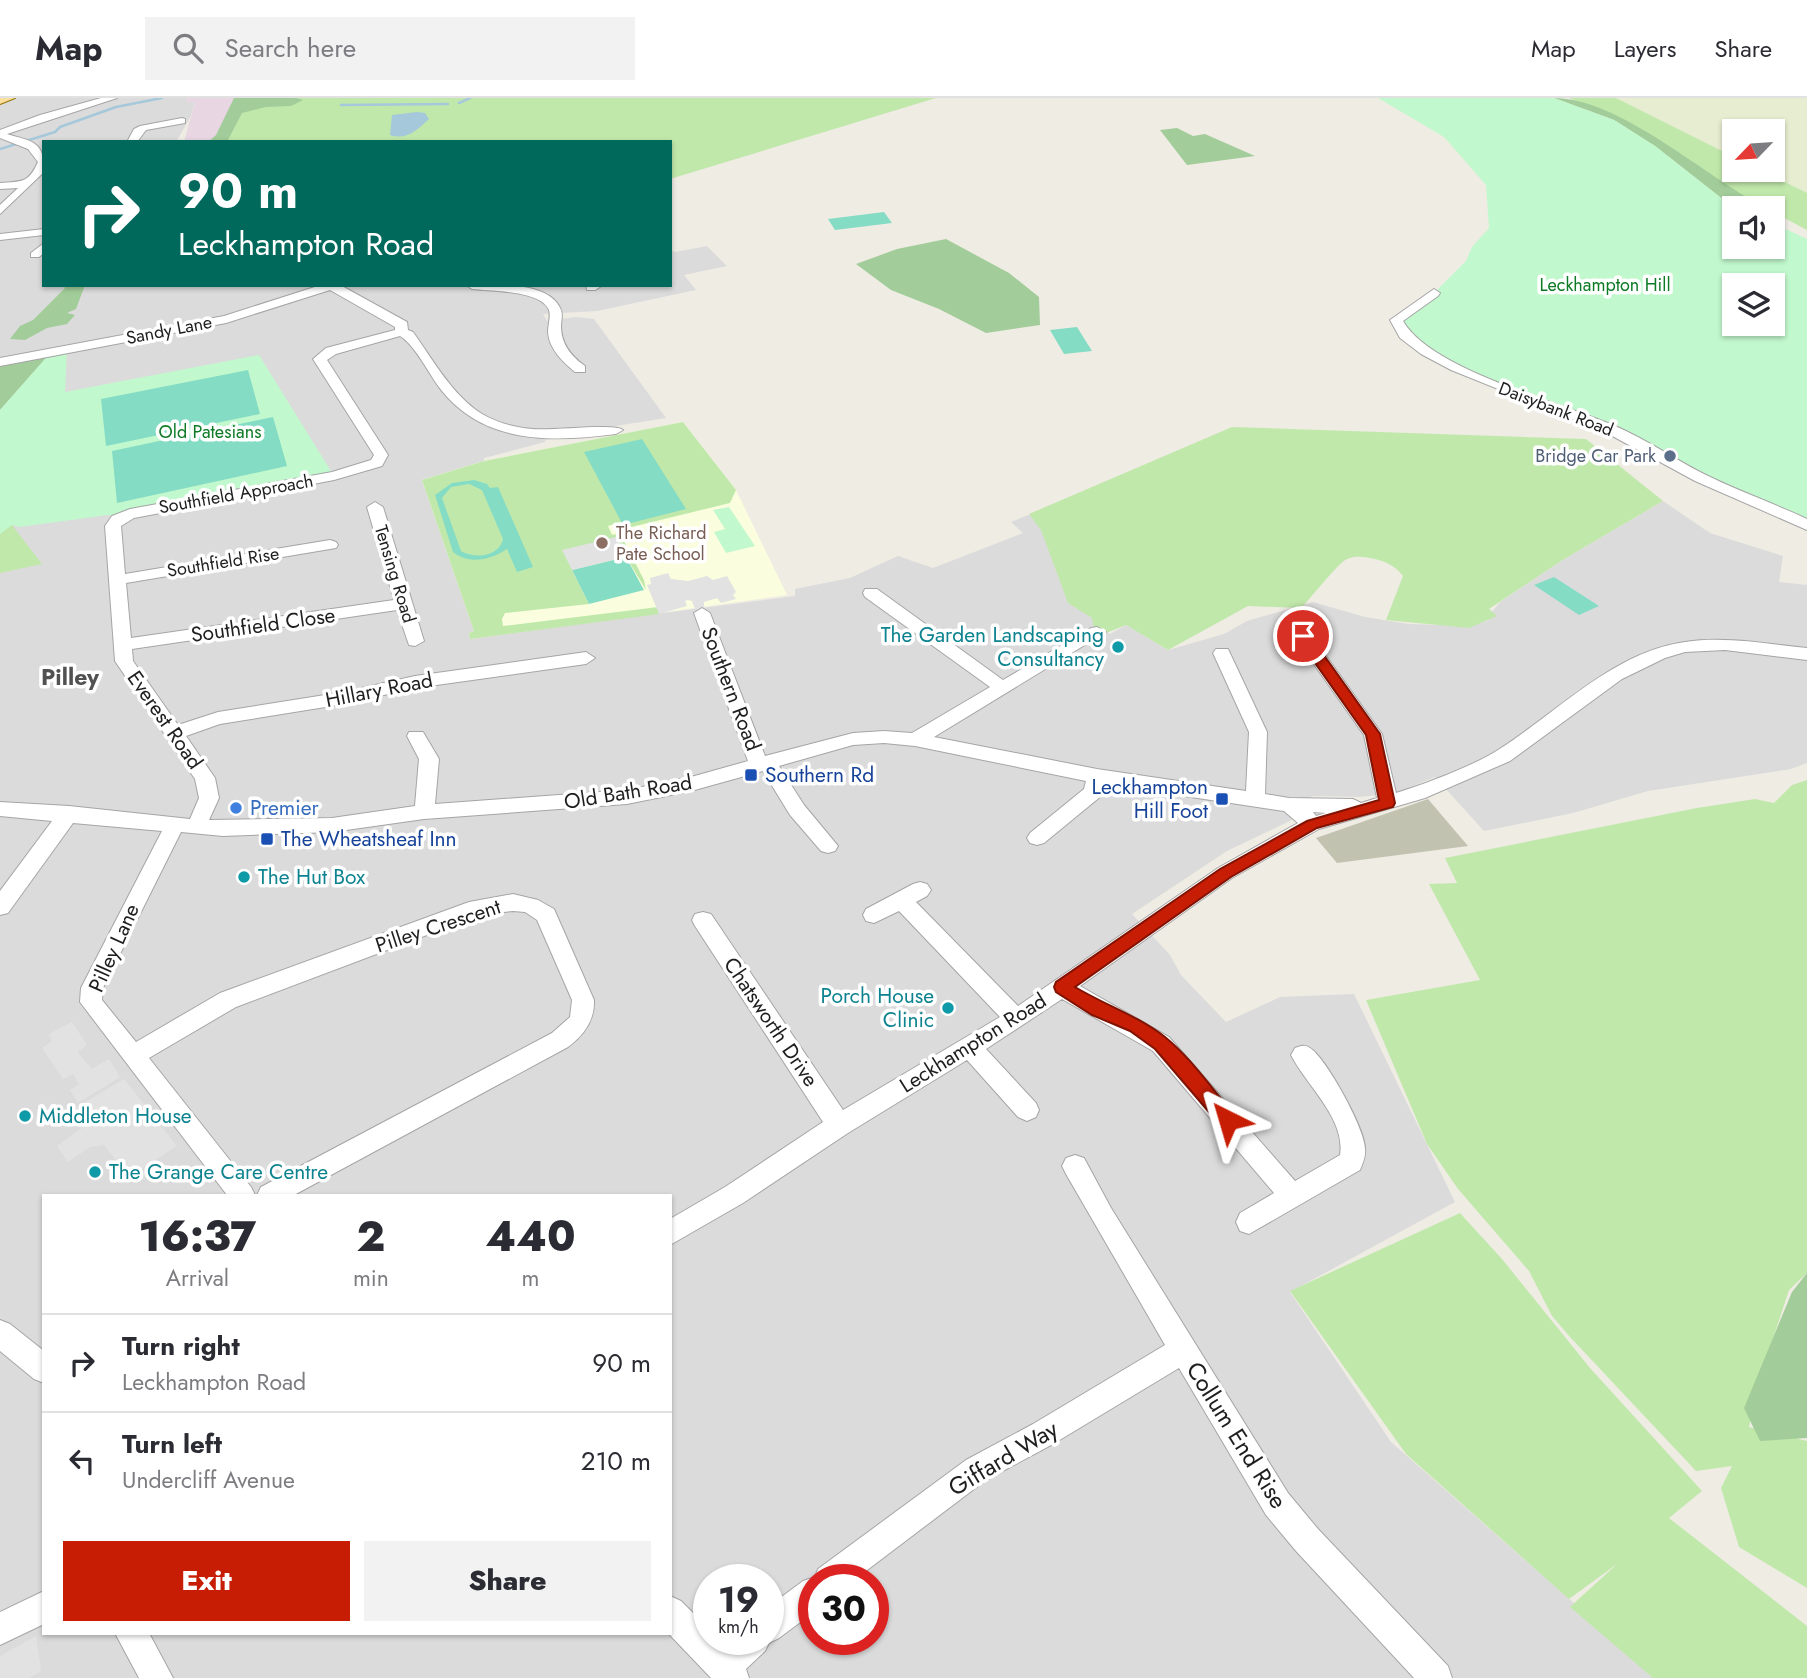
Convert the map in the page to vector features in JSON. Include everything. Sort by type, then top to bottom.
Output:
[{"type":"main road","points":[[0,99],[9,98]]},
{"type":"street","points":[[0,134],[43,117],[112,98]]},
{"type":"street","points":[[133,140],[143,128],[182,121]]},
{"type":"street","points":[[0,134],[27,144],[42,155],[42,170],[0,211]]},
{"type":"street","points":[[0,186],[28,184]]},
{"type":"street","points":[[0,237],[42,232]]},
{"type":"street","name":"Sandy Lane","points":[[0,362],[226,319],[330,287]]},
{"type":"street","points":[[335,287],[402,325],[401,331],[408,335],[461,405],[484,419],[516,429],[561,436],[616,430]]},
{"type":"street","points":[[492,287],[522,290],[549,301],[556,314],[554,326],[557,344],[566,357],[580,369]]},
{"type":"street","name":"Daisybank Road","points":[[1434,293],[1396,320],[1399,330],[1428,351],[1462,372],[1610,429],[1697,477],[1807,525]]},
{"type":"street","name":"Southfield Approach","points":[[113,526],[118,519],[130,514],[362,469],[377,463],[381,455],[320,357],[331,351],[401,331]]},
{"type":"street","name":"Tensing Road","points":[[375,507],[415,641]]},
{"type":"street","name":"Everest Road","points":[[113,526],[124,661],[205,778],[209,789],[207,806],[185,827]]},
{"type":"street","name":"Southfield Rise","points":[[117,580],[330,545]]},
{"type":"street","points":[[871,593],[1003,688]]},
{"type":"street","name":"Southfield Close","points":[[122,645],[404,604]]},
{"type":"street","name":"Southern Road","points":[[702,613],[763,763],[797,810],[828,846]]},
{"type":"street","points":[[915,740],[1097,632]]},
{"type":"street","points":[[1303,636],[1373,734],[1378,806],[1447,782],[1503,757],[1616,675],[1659,654],[1685,648],[1725,645],[1807,654]]},
{"type":"street","points":[[1222,653],[1258,732],[1255,800]]},
{"type":"street","name":"Hillary Road","points":[[174,733],[218,718],[344,698],[415,682],[586,658]]},
{"type":"street","points":[[416,736],[429,759],[424,812]]},
{"type":"street","name":"Old Bath Road","points":[[0,809],[69,813],[185,827],[242,830],[292,828],[424,812],[627,797],[691,784],[853,739],[884,737],[915,740],[1097,776],[1289,805],[1378,806]]},
{"type":"street","points":[[1037,838],[1093,792],[1097,776]]},
{"type":"street","points":[[1289,805],[1312,824]]},
{"type":"street","name":"Leckhampton Road","points":[[672,1232],[734,1195],[839,1125],[1016,1019],[1225,873],[1312,824],[1378,806]]},
{"type":"street","points":[[0,907],[69,813]]},
{"type":"street","name":"Pilley Lane","points":[[185,827],[92,988],[93,1008],[241,1194]]},
{"type":"street","points":[[874,915],[911,895],[1016,1019]]},
{"type":"street","name":"Pilley Crescent","points":[[132,1056],[229,1000],[477,908],[519,903],[536,907],[547,915],[583,1000],[582,1015],[575,1028],[561,1040],[272,1194]]},
{"type":"street","name":"Chatsworth Drive","points":[[703,920],[839,1125]]},
{"type":"street","points":[[1062,987],[1098,1010],[1136,1026],[1161,1044],[1292,1196]]},
{"type":"street","points":[[970,1047],[1027,1110]]},
{"type":"street","points":[[1249,1222],[1351,1162],[1355,1148],[1351,1134],[1303,1055]]},
{"type":"street","name":"Collum End Rise","points":[[1075,1166],[1108,1226],[1277,1504],[1307,1540],[1436,1678]]},
{"type":"street","points":[[0,1334],[42,1367]]},
{"type":"street","name":"Giffard Way","points":[[850,1564],[976,1470],[1043,1434],[1184,1349]]},
{"type":"street","points":[[784,1615],[798,1604]]},
{"type":"street","points":[[0,1629],[42,1608]]},
{"type":"street","points":[[672,1614],[729,1673],[743,1655]]},
{"type":"street","points":[[132,1635],[157,1678]]},
{"type":"shaded area","points":[[0,98],[188,98],[186,101],[195,101],[191,116],[177,140],[42,140],[42,287],[672,287],[672,251],[707,246],[727,266],[684,275],[696,290],[597,311],[543,314],[547,321],[576,317],[594,319],[666,418],[584,431],[549,430],[545,442],[484,458],[484,461],[422,480],[664,613],[795,596],[795,589],[850,578],[898,556],[933,568],[1023,533],[1011,522],[1060,502],[1097,627],[1110,634],[1126,625],[1168,650],[1224,634],[1247,621],[1313,602],[1365,617],[1409,624],[1471,626],[1489,620],[1488,617],[1500,602],[1561,561],[1663,501],[1710,533],[1783,556],[1779,582],[1807,585],[1807,763],[1791,769],[1648,791],[1573,813],[1484,831],[1435,777],[1395,793],[1359,797],[1312,796],[1290,821],[1227,851],[1132,914],[1170,955],[1181,975],[1226,1022],[1280,997],[1354,994],[1455,1202],[1290,1292],[1391,1442],[1659,1678],[0,1678]]},
{"type":"shaded area","points":[[188,98],[241,98],[216,140],[185,140],[195,102],[185,102]]},
{"type":"shaded area","points":[[1616,98],[1807,98],[1807,193],[1785,182],[1785,119],[1722,119],[1722,151]]},
{"type":"shaded area","name":"The Richard Pate School","points":[[683,422],[736,490],[787,595],[470,639],[469,633],[474,631],[422,480],[484,461]]},
{"type":"shaded area","points":[[616,537],[626,557],[572,570],[562,550]]},
{"type":"shaded area","points":[[668,573],[671,579],[688,581],[707,576],[713,580],[727,576],[736,592],[733,595],[736,599],[721,603],[717,598],[704,602],[704,608],[695,609],[692,601],[688,600],[685,601],[687,606],[659,614],[647,585],[651,584],[650,578]]},
{"type":"shaded area","points":[[1428,799],[1468,846],[1337,863],[1316,838]]},
{"type":"shaded area","points":[[72,1022],[87,1045],[77,1052],[92,1069],[109,1059],[120,1077],[78,1103],[70,1090],[79,1084],[73,1074],[63,1079],[42,1048],[52,1041],[49,1034]]},
{"type":"shaded area","points":[[124,1079],[177,1146],[129,1177],[104,1145],[90,1147],[68,1162],[57,1146],[82,1128],[70,1111]]},
{"type":"shaded area","points":[[36,1636],[41,1671],[29,1678],[0,1678],[0,1656]]},
{"type":"green space","points":[[234,98],[303,100],[291,106],[266,107],[242,113],[228,140],[210,140],[216,135]]},
{"type":"green space","points":[[242,98],[936,98],[672,178],[672,140],[217,140]]},
{"type":"green space","name":"Leckhampton Hill","points":[[1378,98],[1554,98],[1614,120],[1655,146],[1722,199],[1722,259],[1785,259],[1785,229],[1807,239],[1807,531],[1652,451],[1462,372],[1396,325],[1427,300],[1466,261],[1472,247],[1489,228],[1486,185],[1444,137]]},
{"type":"green space","points":[[1554,98],[1580,101],[1635,125],[1745,196],[1722,196],[1722,199],[1655,146],[1614,120]]},
{"type":"green space","points":[[1569,98],[1616,98],[1722,151],[1722,182],[1785,182],[1807,193],[1807,230],[1785,218],[1785,196],[1742,196],[1598,108]]},
{"type":"green space","points":[[1177,128],[1193,136],[1205,134],[1255,156],[1187,165],[1160,130]]},
{"type":"green space","points":[[884,212],[892,223],[835,230],[828,219]]},
{"type":"green space","points":[[946,239],[1009,273],[1039,297],[1040,325],[986,333],[939,309],[891,290],[856,264],[897,249]]},
{"type":"green space","points":[[84,287],[76,309],[67,313],[75,315],[67,324],[47,328],[25,340],[10,339],[20,326],[33,320],[65,288]]},
{"type":"green space","points":[[1077,327],[1092,351],[1064,354],[1050,330]]},
{"type":"green space","name":"Old Patesians","points":[[67,349],[65,392],[259,355],[334,476],[125,516],[108,515],[19,527],[12,525],[0,534],[0,410],[51,352]]},
{"type":"green space","points":[[49,355],[0,410],[0,365]]},
{"type":"green space","points":[[248,370],[260,414],[106,446],[101,399]]},
{"type":"green space","points":[[273,417],[287,466],[117,503],[112,451]]},
{"type":"green space","name":"The Richard Pate School","points":[[683,422],[736,490],[730,503],[615,531],[613,527],[623,525],[621,522],[608,526],[612,535],[620,533],[644,580],[646,590],[626,557],[572,570],[589,604],[505,613],[502,619],[503,626],[658,607],[659,614],[470,639],[469,633],[474,631],[422,480],[484,461]]},
{"type":"green space","points":[[1232,427],[1586,439],[1663,501],[1561,561],[1489,609],[1497,616],[1469,628],[1386,620],[1403,576],[1387,563],[1357,557],[1343,562],[1301,608],[1248,606],[1168,650],[1126,625],[1106,633],[1094,628],[1092,618],[1068,603],[1041,530],[1029,514]]},
{"type":"green space","points":[[642,439],[686,509],[623,525],[584,452]]},
{"type":"green space","points":[[474,480],[487,484],[490,488],[498,487],[533,567],[517,572],[507,549],[480,560],[466,559],[453,552],[435,495],[452,483]],"holes":[[[469,484],[482,490],[503,539],[501,545],[492,553],[467,554],[461,551],[442,498],[451,487]]]},
{"type":"green space","points":[[729,507],[755,546],[726,553],[714,532],[725,529],[713,510]]},
{"type":"green space","points":[[0,523],[12,525],[42,564],[0,573]]},
{"type":"green space","points":[[626,557],[644,590],[589,604],[572,570]]},
{"type":"green space","points":[[1554,577],[1599,606],[1579,615],[1534,585]]},
{"type":"green space","points":[[1807,780],[1807,1273],[1789,1290],[1761,1375],[1749,1427],[1807,1441],[1807,1588],[1739,1547],[1721,1488],[1732,1466],[1696,1471],[1552,1316],[1529,1271],[1458,1189],[1427,1144],[1366,1000],[1480,980],[1429,884],[1457,883],[1445,858],[1697,808],[1755,799],[1774,803],[1792,785]]},
{"type":"green space","points":[[1460,1213],[1502,1259],[1590,1368],[1702,1491],[1669,1518],[1807,1626],[1807,1678],[1653,1678],[1570,1607],[1617,1564],[1569,1599],[1406,1454],[1290,1291]]},
{"type":"green space","points":[[1807,1273],[1807,1438],[1760,1441],[1744,1408],[1792,1292]]},
{"type":"water","points":[[425,113],[429,119],[407,135],[390,135],[392,115]]},
{"type":"waterway","points":[[0,149],[55,132],[60,127],[116,107],[162,98]]},
{"type":"waterway","points":[[459,103],[470,98]]},
{"type":"waterway","points":[[341,105],[448,104]]},
{"type":"place","name":"Bridge Car Park","points":[[1670,456]]},
{"type":"place","name":"The Richard Pate School","points":[[602,543]]},
{"type":"place","name":"The Garden Landscaping Consultancy","points":[[1118,647]]},
{"type":"place","name":"Southern Rd","points":[[751,775]]},
{"type":"place","name":"Leckhampton Hill Foot","points":[[1222,799]]},
{"type":"place","name":"Premier","points":[[236,808]]},
{"type":"place","name":"The Wheatsheaf Inn","points":[[267,839]]},
{"type":"place","name":"The Hut Box","points":[[244,877]]},
{"type":"place","name":"Porch House Clinic","points":[[948,1008]]},
{"type":"place","name":"Middleton House","points":[[25,1116]]},
{"type":"place","name":"The Grange Care Centre","points":[[95,1172]]},
{"type":"district","name":"Pilley","points":[[70,677]]},
{"type":"route","points":[[1228,1120],[1161,1044],[1136,1026],[1098,1010],[1062,987],[1225,873],[1312,824],[1388,803],[1373,734],[1303,636]]}]
